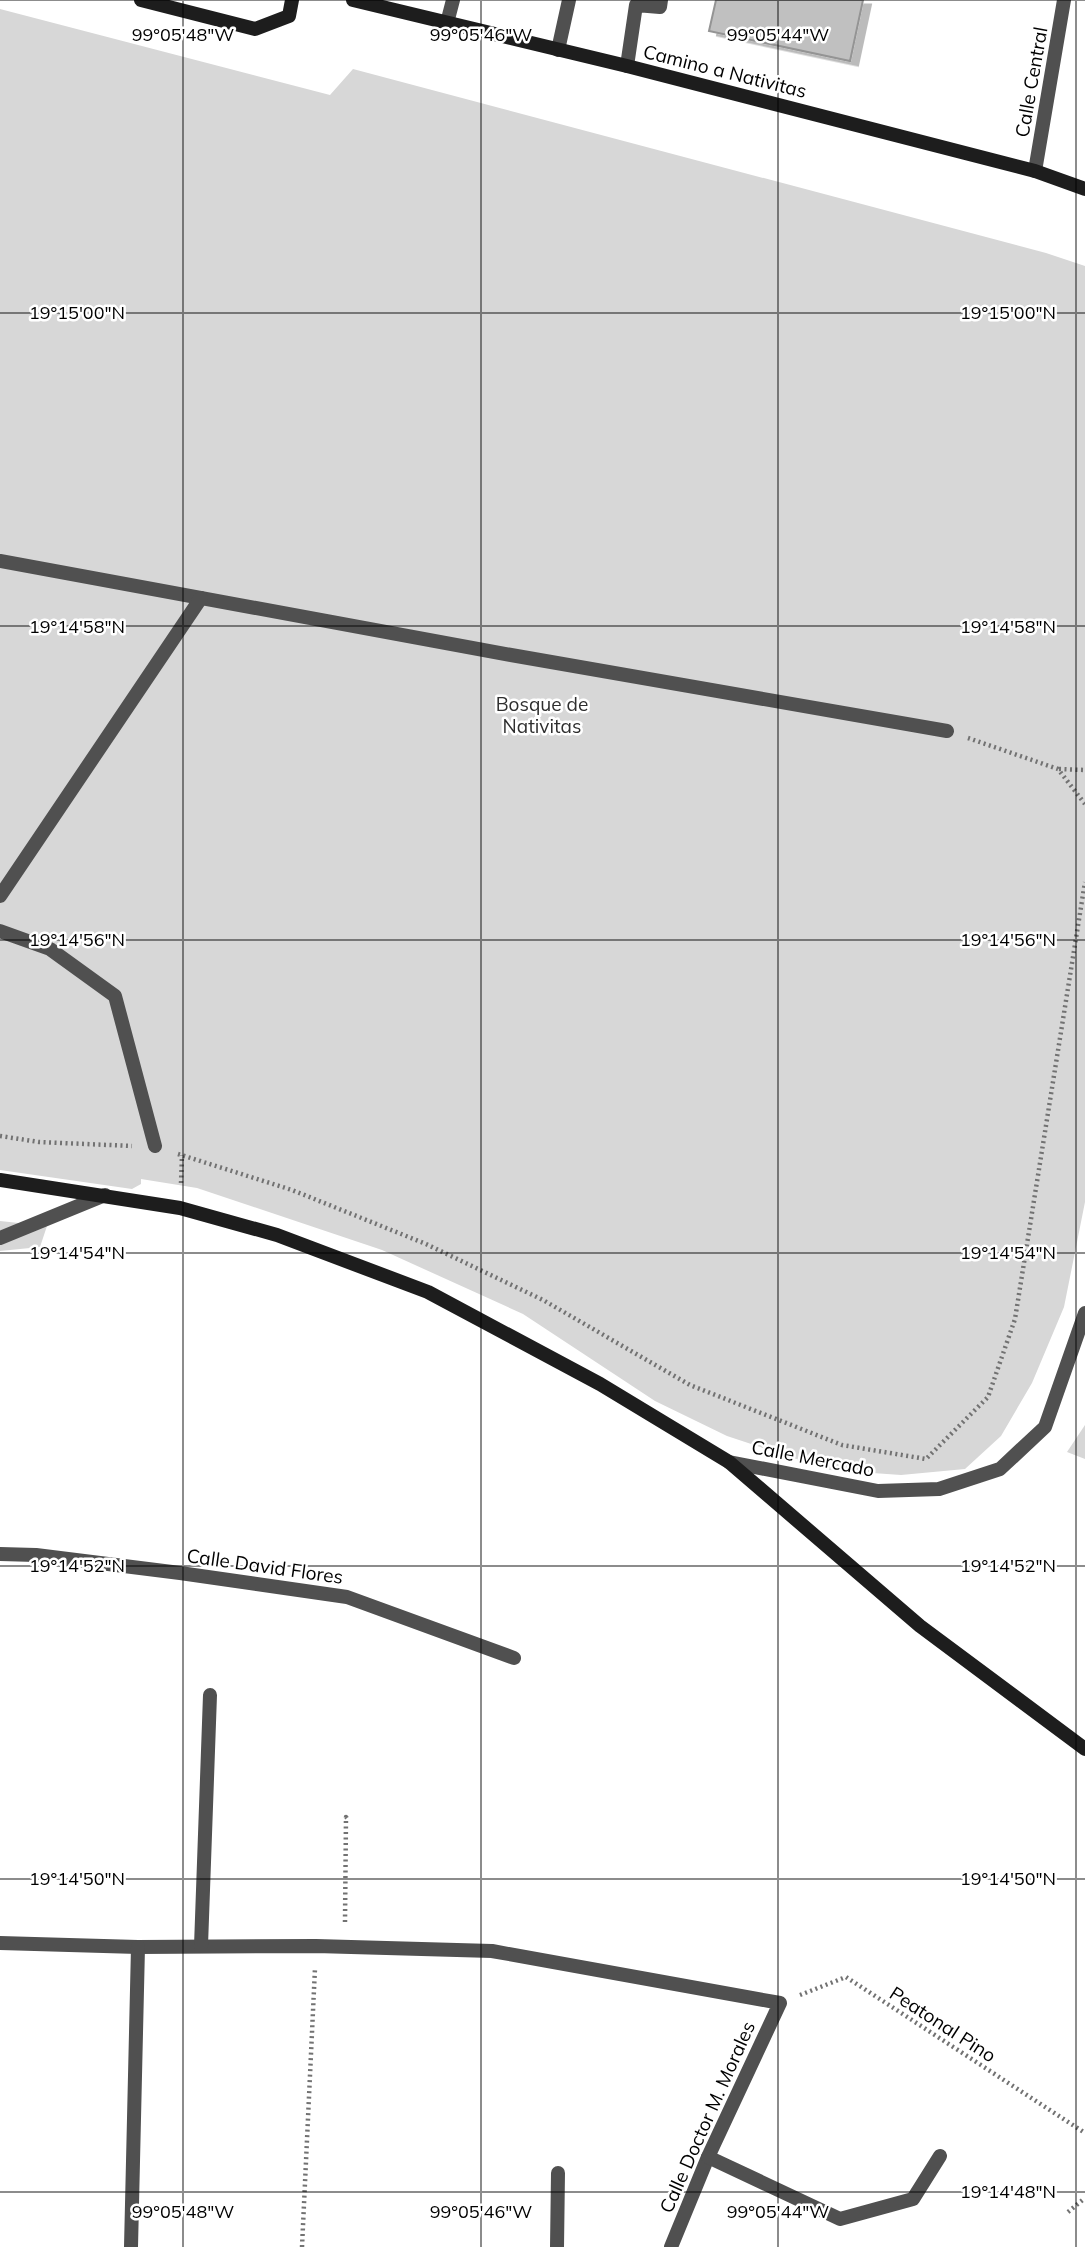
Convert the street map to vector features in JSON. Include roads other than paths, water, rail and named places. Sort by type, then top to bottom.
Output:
[{"type":"main road","points":[[141,0],[255,29],[289,16],[292,0]]},
{"type":"main road","name":"Camino a Nativitas","points":[[361,1],[1035,171],[1085,189]]},
{"type":"main road","points":[[0,1180],[180,1208],[277,1235],[428,1292],[600,1384],[729,1462],[920,1626],[1085,1749]]},
{"type":"street","points":[[447,23],[453,0]]},
{"type":"street","points":[[558,50],[569,0]]},
{"type":"street","points":[[627,66],[636,5],[660,7],[661,0]]},
{"type":"street","name":"Calle Central","points":[[1035,171],[1064,0]]},
{"type":"street","points":[[0,561],[947,731]]},
{"type":"street","points":[[0,896],[201,598]]},
{"type":"street","points":[[0,930],[50,948],[115,996],[155,1146]]},
{"type":"street","points":[[0,1238],[106,1195]]},
{"type":"street","name":"Calle Mercado","points":[[729,1462],[877,1491],[939,1489],[1000,1469],[1045,1427],[1085,1313]]},
{"type":"street","name":"Calle David Flores","points":[[0,1554],[36,1555],[348,1597],[514,1658]]},
{"type":"street","points":[[0,1943],[201,1946],[210,1695]]},
{"type":"street","name":"Calle Doctor M. Morales","points":[[201,1946],[492,1951],[779,2003],[708,2157],[671,2247]]},
{"type":"street","points":[[131,2247],[138,1947]]},
{"type":"street","points":[[708,2157],[840,2219],[913,2199],[940,2156]]},
{"type":"street","points":[[557,2247],[558,2173]]},
{"type":"park label","name":"Bosque de Nativitas","points":[[542,715]]}]
